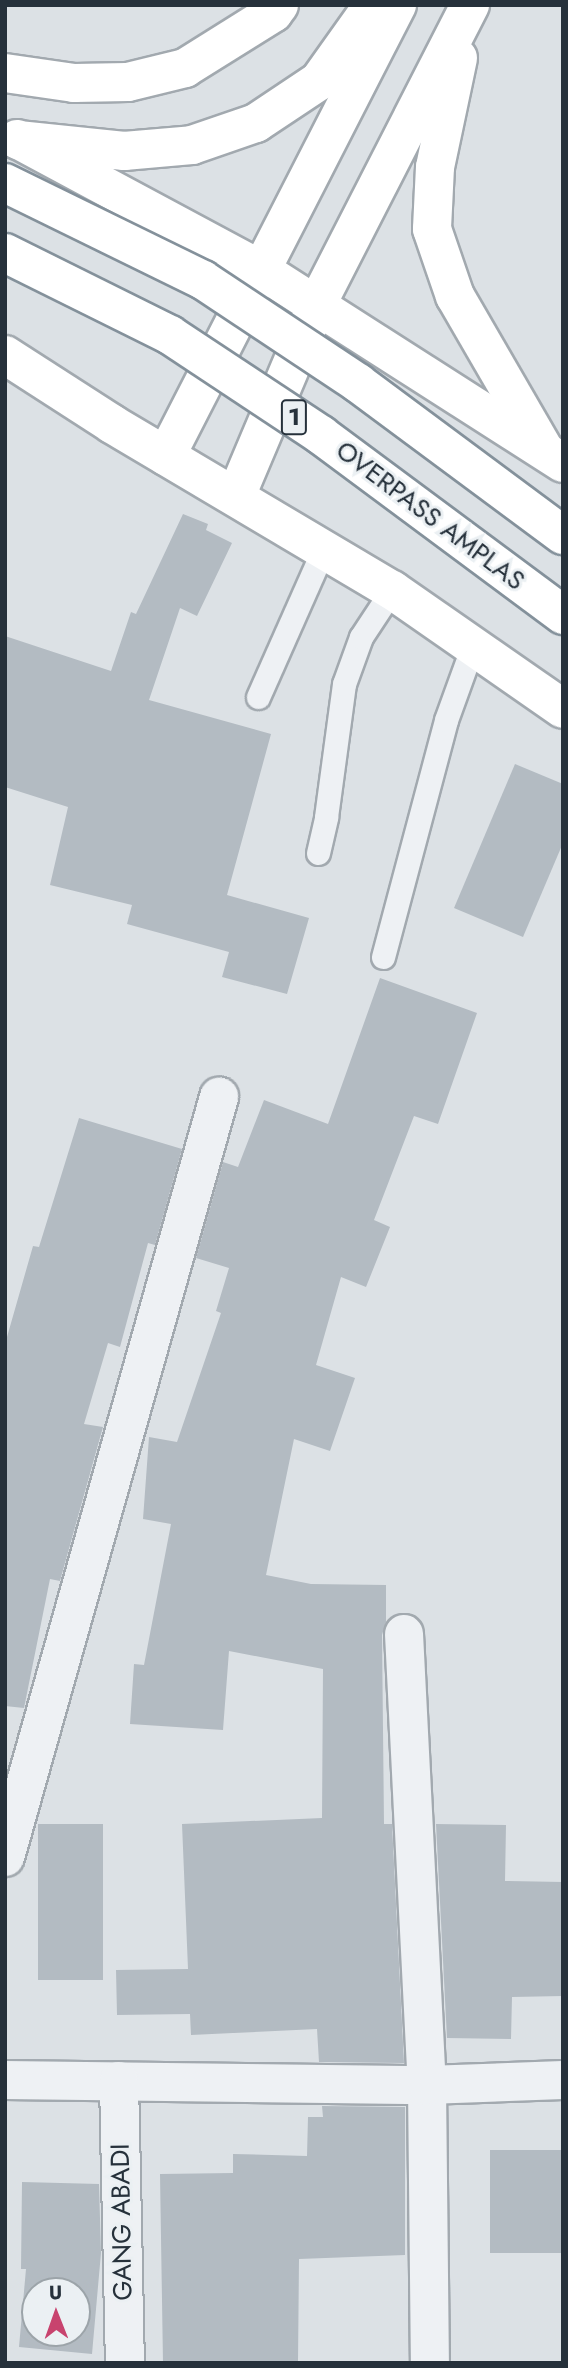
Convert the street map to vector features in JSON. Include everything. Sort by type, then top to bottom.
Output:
[{"type":"highway","points":[[5,73],[74,83],[128,82],[184,68],[273,13],[279,5]]},
{"type":"highway","points":[[12,137],[124,151],[192,145],[256,123],[319,81],[373,5]]},
{"type":"highway","points":[[166,456],[397,5]]},
{"type":"highway","points":[[236,496],[317,304],[469,7]]},
{"type":"highway","points":[[469,7],[435,167],[432,229],[455,296],[553,455]]},
{"type":"highway","points":[[12,137],[261,270],[553,455]]},
{"type":"highway","name":"1","points":[[5,183],[203,280],[358,383],[563,535]]},
{"type":"highway","name":"OVERPASS AMPLAS","points":[[5,253],[170,335],[321,435],[563,615]]},
{"type":"highway","points":[[5,355],[112,424],[392,590],[563,709]]},
{"type":"highway","points":[[5,381],[112,424]]},
{"type":"street","points":[[5,1857],[219,1097]]},
{"type":"street","points":[[404,1634],[427,2085],[430,2363]]},
{"type":"street","points":[[5,2080],[427,2085],[563,2080]]},
{"type":"street","name":"GANG ABADI","points":[[119,2081],[125,2363]]},
{"type":"lane","points":[[258,697],[323,550]]},
{"type":"lane","points":[[318,853],[326,817],[344,684],[361,637],[392,590]]},
{"type":"lane","points":[[383,957],[446,720],[472,648]]},
{"type":"building","points":[[183,514],[208,524],[206,530],[232,543],[197,616],[180,608],[149,700],[271,734],[227,895],[309,918],[287,994],[222,977],[229,952],[127,924],[132,905],[50,885],[68,807],[5,787],[5,636],[111,671],[131,612],[136,614]]},
{"type":"building","points":[[515,764],[563,784],[563,843],[523,937],[454,908]]},
{"type":"building","points":[[380,978],[477,1013],[438,1124],[414,1116],[374,1220],[390,1227],[366,1287],[341,1277],[316,1365],[355,1378],[330,1451],[294,1439],[266,1575],[311,1584],[386,1585],[386,1622],[382,1635],[384,1824],[392,1824],[404,2063],[319,2062],[317,2029],[191,2035],[190,2014],[117,2015],[116,1970],[188,1969],[182,1824],[322,1818],[323,1669],[229,1651],[223,1730],[130,1724],[134,1664],[144,1665],[171,1524],[143,1519],[149,1437],[177,1442],[221,1313],[216,1311],[229,1268],[196,1258],[223,1162],[238,1167],[264,1100],[328,1124]]},
{"type":"building","points":[[79,1118],[182,1149],[155,1245],[148,1243],[120,1347],[108,1343],[84,1424],[103,1427],[60,1581],[50,1579],[24,1708],[5,1706],[5,1344],[33,1246],[39,1247]]},
{"type":"building","points":[[38,1824],[103,1824],[103,1980],[38,1980]]},
{"type":"building","points":[[436,1824],[506,1825],[505,1881],[563,1882],[563,1996],[512,1997],[511,2039],[447,2038]]},
{"type":"building","points":[[322,2106],[405,2107],[405,2255],[299,2259],[298,2363],[163,2363],[160,2174],[233,2173],[233,2154],[307,2156],[308,2117],[323,2117]]},
{"type":"building","points":[[490,2150],[563,2150],[563,2253],[490,2253]]},
{"type":"building","points":[[22,2182],[99,2184],[101,2253],[92,2354],[19,2347],[21,2325],[21,2347],[91,2347],[91,2277],[25,2277],[26,2269],[21,2269]]}]
